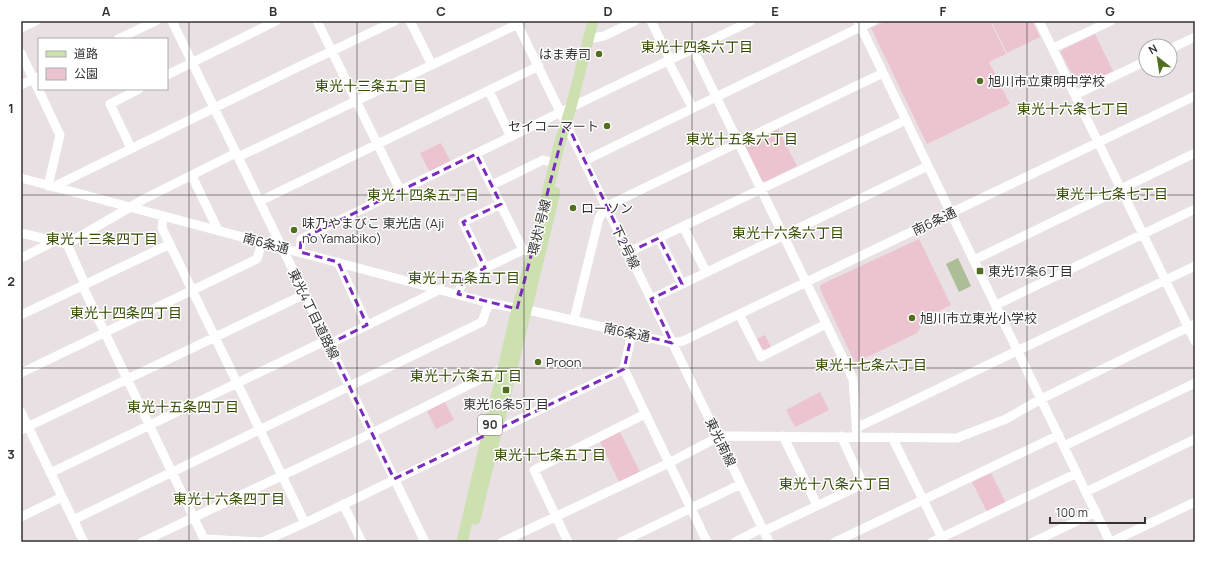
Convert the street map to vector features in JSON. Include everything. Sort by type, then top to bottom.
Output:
[{"type":"main road","name":"環状1号線","points":[[533,252],[565,150],[566,109],[593,21]]},
{"type":"main road","name":"環状1号線","points":[[470,542],[492,433],[522,309],[533,252],[554,163],[566,122]]},
{"type":"main road","name":"環状1号線","points":[[462,542],[492,433]]},
{"type":"street","points":[[21,28],[36,21]]},
{"type":"street","points":[[120,38],[156,21]]},
{"type":"street","name":"東光4丁目道路線","points":[[172,21],[425,542]]},
{"type":"street","points":[[317,21],[400,190]]},
{"type":"street","points":[[51,186],[395,21]]},
{"type":"street","points":[[410,21],[432,65]]},
{"type":"street","points":[[588,39],[604,36],[634,21]]},
{"type":"street","points":[[651,21],[692,108]]},
{"type":"street","points":[[300,252],[301,239],[566,109],[751,21]]},
{"type":"street","points":[[584,160],[692,108],[859,24],[873,21]]},
{"type":"street","points":[[1040,21],[1143,234],[1166,280],[1192,326],[1195,341]]},
{"type":"street","points":[[1053,48],[1111,21]]},
{"type":"street","points":[[168,74],[273,22]]},
{"type":"street","points":[[21,233],[53,242],[67,244],[144,199],[356,101],[517,23],[539,66],[566,109]]},
{"type":"street","points":[[859,24],[1111,542],[1195,502]]},
{"type":"street","points":[[1178,45],[1195,37]]},
{"type":"street","points":[[693,49],[853,379],[856,432]]},
{"type":"street","points":[[21,53],[36,78],[21,85]]},
{"type":"street","points":[[1075,95],[1138,65]]},
{"type":"street","points":[[260,201],[539,66]]},
{"type":"street","points":[[574,320],[599,218],[606,206],[883,73]]},
{"type":"street","points":[[41,90],[60,135],[51,186]]},
{"type":"street","points":[[131,148],[110,104],[137,90]]},
{"type":"street","points":[[489,91],[511,137]]},
{"type":"street","name":"南6条通","points":[[21,178],[490,303],[574,320],[672,343],[683,341],[1195,96]]},
{"type":"street","points":[[629,252],[906,120]]},
{"type":"street","name":"下2号線","points":[[566,122],[672,343]]},
{"type":"street","points":[[974,260],[1195,153]]},
{"type":"street","points":[[458,294],[464,278],[485,268],[533,252],[501,204],[476,154]]},
{"type":"street","points":[[492,185],[543,160],[554,163]]},
{"type":"street","points":[[651,299],[928,166]]},
{"type":"street","points":[[192,176],[218,230]]},
{"type":"street","points":[[485,268],[463,222],[501,204]]},
{"type":"street","points":[[996,305],[1195,208]]},
{"type":"street","points":[[163,216],[162,228],[305,523]]},
{"type":"street","points":[[683,226],[706,272]]},
{"type":"street","points":[[659,238],[682,284]]},
{"type":"street","points":[[21,258],[53,242]]},
{"type":"street","points":[[21,373],[257,259],[262,243]]},
{"type":"street","points":[[67,244],[105,332],[204,539],[262,542],[305,523],[624,369]]},
{"type":"street","points":[[21,315],[170,244]]},
{"type":"street","points":[[338,262],[367,325]]},
{"type":"street","points":[[502,542],[669,463],[718,438],[725,436],[841,436],[856,432],[1018,351],[1195,266]]},
{"type":"street","points":[[50,473],[237,383],[367,325],[441,289]]},
{"type":"street","points":[[24,428],[305,294]]},
{"type":"street","points":[[72,520],[482,322],[490,303]]},
{"type":"street","points":[[739,314],[760,356],[826,324]]},
{"type":"street","points":[[856,432],[892,437],[957,438],[1006,419],[1041,399],[1192,326]]},
{"type":"street","points":[[632,333],[624,369],[707,542]]},
{"type":"street","name":"東光南線","points":[[672,343],[769,542]]},
{"type":"street","points":[[142,542],[507,369]]},
{"type":"street","points":[[1064,446],[1195,383]]},
{"type":"street","points":[[21,412],[24,428],[50,473],[84,542]]},
{"type":"street","points":[[568,542],[534,470],[646,414]]},
{"type":"street","points":[[835,542],[1058,435]]},
{"type":"street","points":[[783,436],[817,505]]},
{"type":"street","points":[[735,542],[863,484],[841,436]]},
{"type":"street","points":[[892,437],[943,540]]},
{"type":"street","points":[[1086,492],[1195,439]]},
{"type":"street","points":[[932,542],[943,540],[1077,473]]},
{"type":"street","points":[[621,542],[741,484]]},
{"type":"street","points":[[21,517],[62,497]]},
{"type":"street","points":[[343,504],[362,542]]},
{"type":"street","points":[[1033,542],[1096,512]]},
{"type":"highlighted area","points":[[566,122],[629,252],[659,238],[682,284],[651,299],[672,343],[632,333],[624,369],[394,479],[329,344],[367,325],[338,262],[300,252],[301,239],[476,154],[501,204],[463,222],[485,268],[464,278],[458,294],[517,309]]},
{"type":"green space","points":[[886,21],[990,21],[1006,54],[989,62],[1010,104],[927,144],[871,28]]},
{"type":"green space","points":[[991,21],[1032,21],[1040,37],[1007,53]]},
{"type":"green space","points":[[1095,34],[1113,71],[1082,86],[1078,85],[1061,53],[1062,50]]},
{"type":"green space","points":[[778,129],[797,166],[766,181],[762,181],[744,145]]},
{"type":"green space","points":[[441,143],[451,162],[430,173],[420,153]]},
{"type":"green space","points":[[919,239],[951,305],[927,317],[917,333],[855,363],[820,289],[820,285]]},
{"type":"green space","points":[[765,335],[771,347],[765,350],[761,348],[756,339]]},
{"type":"green space","points":[[820,392],[829,410],[795,427],[786,410]]},
{"type":"green space","points":[[445,402],[454,420],[436,429],[427,411]]},
{"type":"green space","points":[[620,432],[640,472],[619,482],[600,442]]},
{"type":"green space","points":[[991,473],[1006,503],[987,512],[972,482]]},
{"type":"shaded area","points":[[958,258],[971,286],[959,292],[946,264]]},
{"type":"place","name":"はま寿司","points":[[599,54]]},
{"type":"place","name":"旭川市立東明中学校","points":[[980,81]]},
{"type":"place","name":"セイコーマート","points":[[607,126]]},
{"type":"place","name":"ローソン","points":[[573,208]]},
{"type":"place","name":"味乃やまびこ 東光店 (Aji no Yamabiko)","points":[[294,230]]},
{"type":"place","name":"東光17条6丁目","points":[[980,271]]},
{"type":"place","name":"旭川市立東光小学校","points":[[912,318]]},
{"type":"place","name":"Proon","points":[[538,362]]},
{"type":"place","name":"東光16条5丁目","points":[[506,390]]},
{"type":"district","name":"東光十四条六丁目","points":[[697,47]]},
{"type":"district","name":"東光十三条五丁目","points":[[371,86]]},
{"type":"district","name":"東光十六条七丁目","points":[[1073,109]]},
{"type":"district","name":"東光十五条六丁目","points":[[742,139]]},
{"type":"district","name":"東光十七条七丁目","points":[[1112,194]]},
{"type":"district","name":"東光十四条五丁目","points":[[423,195]]},
{"type":"district","name":"東光十六条六丁目","points":[[788,233]]},
{"type":"district","name":"東光十三条四丁目","points":[[102,239]]},
{"type":"district","name":"東光十五条五丁目","points":[[464,278]]},
{"type":"district","name":"東光十四条四丁目","points":[[126,313]]},
{"type":"district","name":"東光十七条六丁目","points":[[871,365]]},
{"type":"district","name":"東光十六条五丁目","points":[[466,376]]},
{"type":"district","name":"東光十五条四丁目","points":[[183,407]]},
{"type":"district","name":"東光十七条五丁目","points":[[550,455]]},
{"type":"district","name":"東光十八条六丁目","points":[[835,484]]},
{"type":"district","name":"東光十六条四丁目","points":[[229,499]]}]
